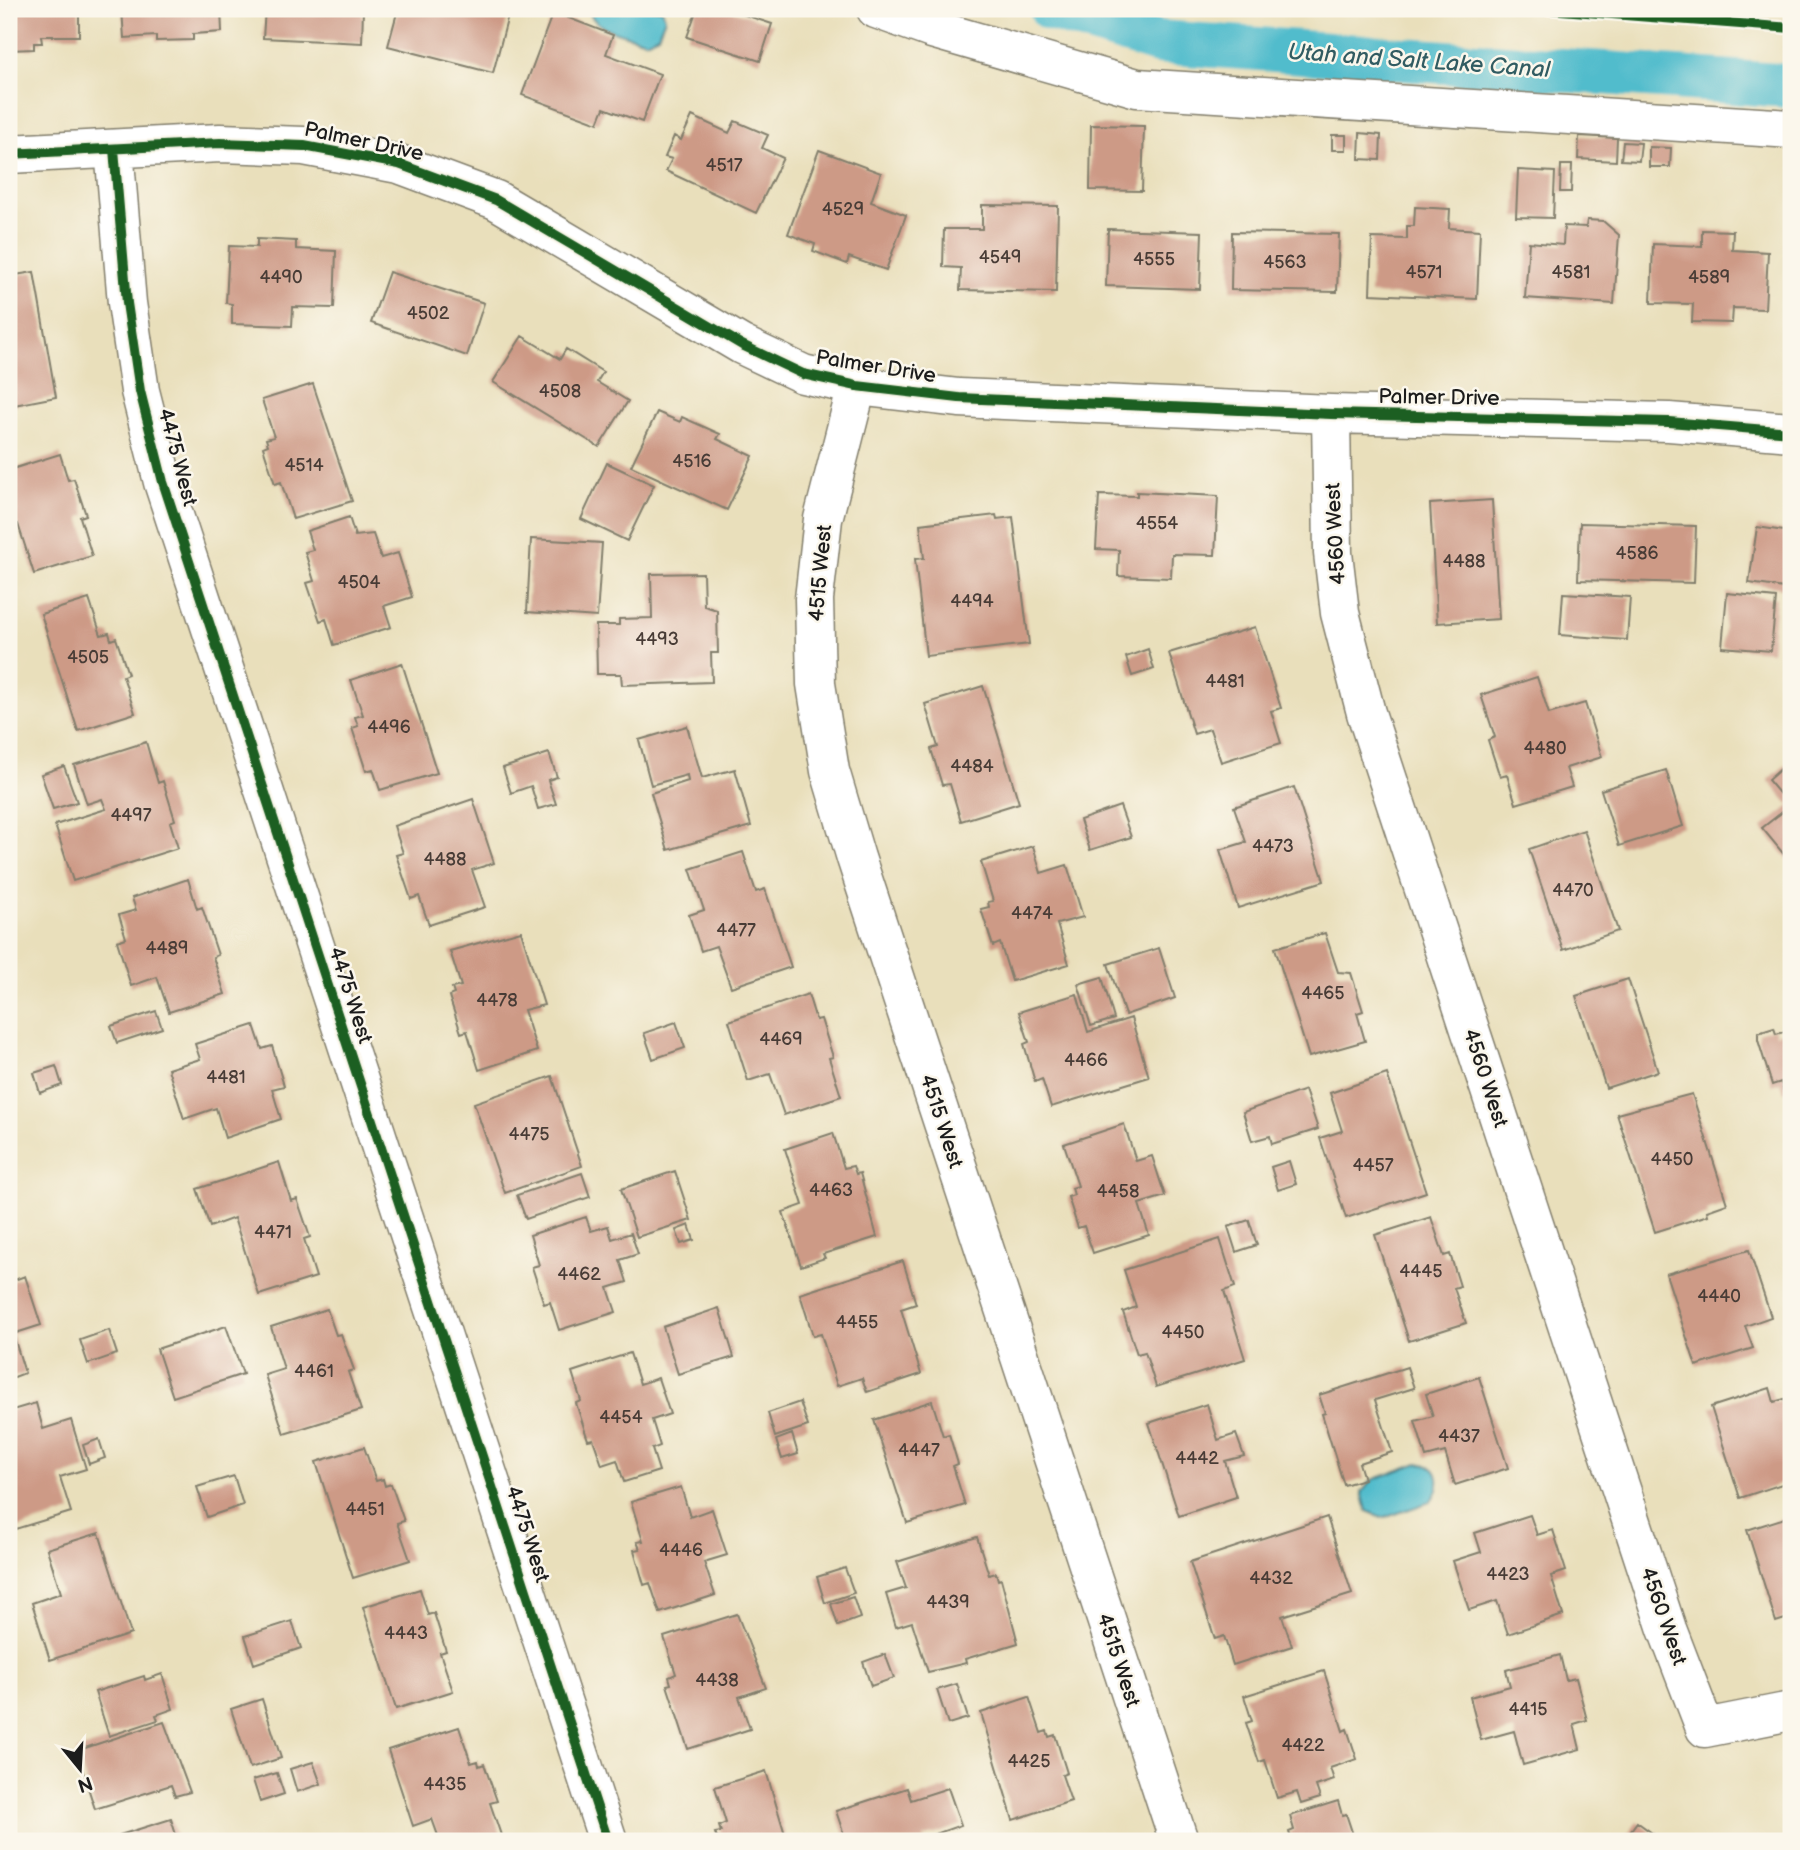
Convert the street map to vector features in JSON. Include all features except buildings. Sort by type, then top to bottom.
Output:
[{"type":"street","points":[[876,9],[932,29],[1136,88],[1791,129]]},
{"type":"street","name":"Palmer Drive","points":[[9,154],[220,143],[304,146],[399,164],[496,200],[742,345],[803,374],[857,386],[959,398],[1331,414],[1669,422],[1791,432]]},
{"type":"street","name":"4475 West","points":[[114,149],[129,316],[140,391],[163,482],[608,1841]]},
{"type":"street","name":"4515 West","points":[[857,386],[823,519],[814,599],[816,684],[830,771],[856,858],[1179,1841]]},
{"type":"street","name":"4560 West","points":[[1331,414],[1333,554],[1340,613],[1366,713],[1667,1629],[1705,1728],[1791,1711]]},
{"type":"water","points":[[588,9],[662,9],[665,18],[658,35],[646,41],[604,27],[591,16]]},
{"type":"water","points":[[1418,1463],[1432,1468],[1438,1478],[1437,1490],[1430,1502],[1384,1518],[1367,1511],[1362,1492],[1372,1480]]},
{"type":"waterway","name":"Utah and Salt Lake Canal","points":[[1051,9],[1158,42],[1791,86]]},
{"type":"cycle path","points":[[1548,9],[1791,28]]},
{"type":"cycle path","points":[[9,154],[220,143],[304,146],[399,164],[496,200],[742,345],[803,374],[857,386],[959,398],[1331,414],[1669,422],[1791,432]]},
{"type":"cycle path","points":[[114,149],[127,303],[140,391],[163,482],[608,1841]]}]
